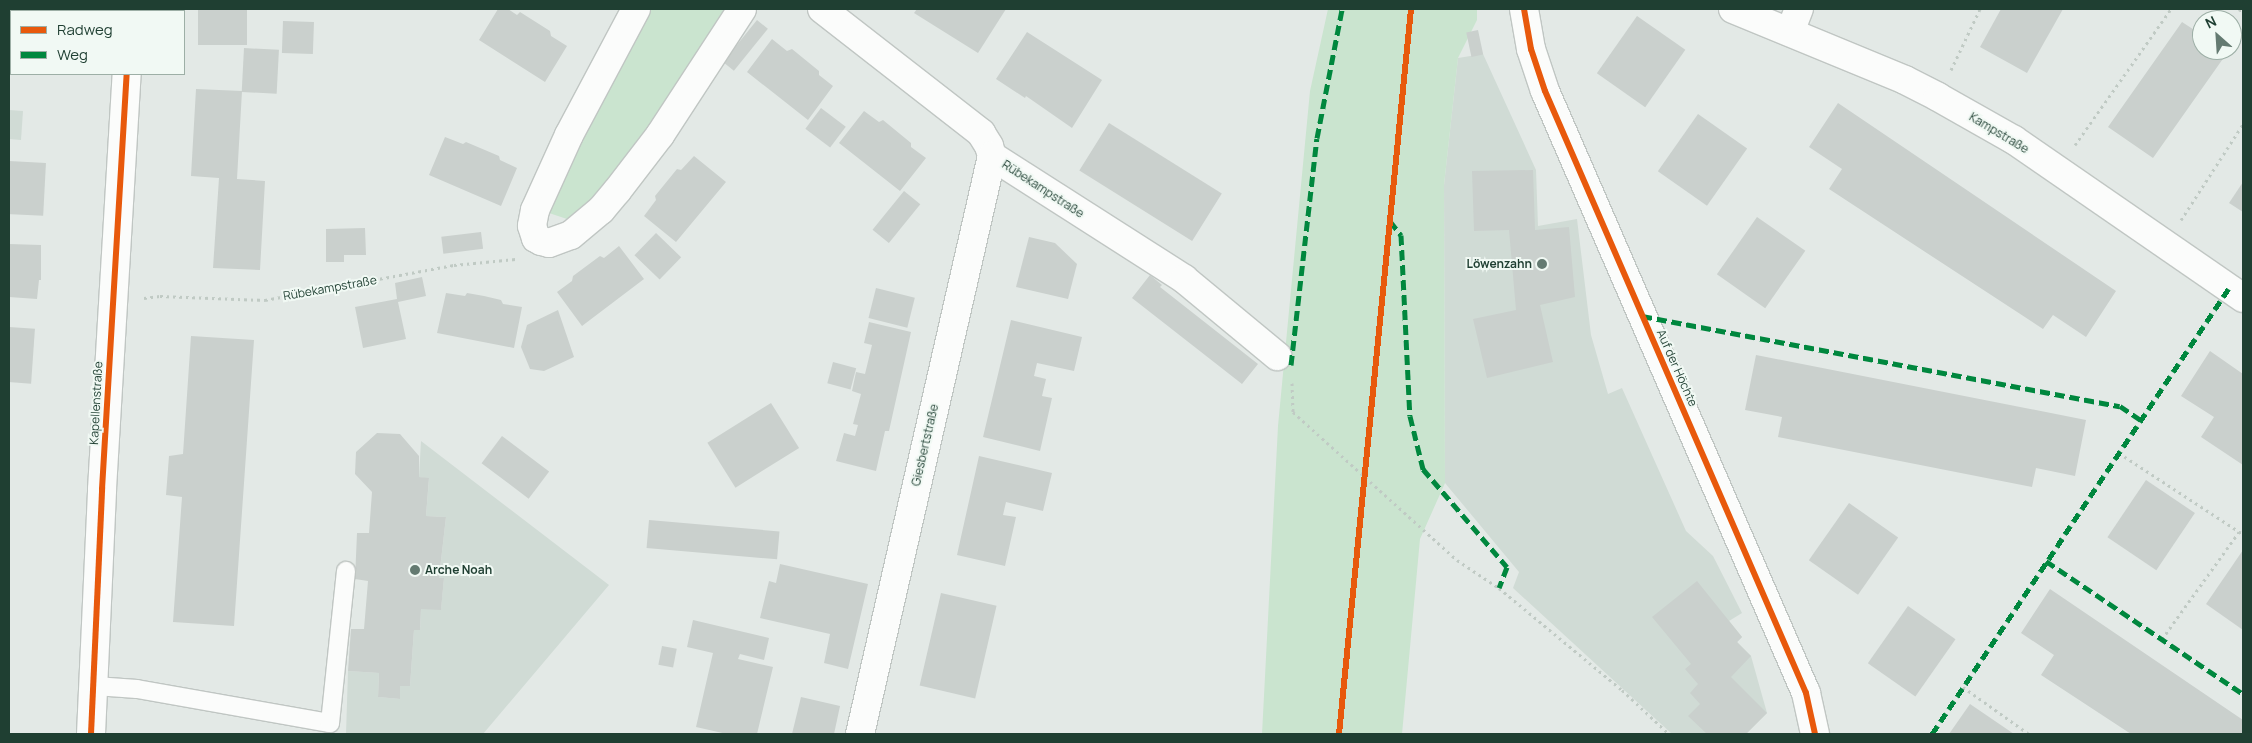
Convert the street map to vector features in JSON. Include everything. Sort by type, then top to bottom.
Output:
[{"type":"street","points":[[636,9],[569,134],[535,210],[532,226],[536,238],[541,241],[549,243],[571,235],[601,210],[660,135],[742,9]]},
{"type":"street","name":"Rübekampstraße","points":[[822,9],[981,133],[990,146],[992,156],[1184,279],[1284,365]]},
{"type":"street","name":"Auf der Höchte","points":[[1524,9],[1531,49],[1545,91],[1806,693],[1815,734]]},
{"type":"street","name":"Kampstraße","points":[[1733,9],[1794,20],[2014,140],[2243,298]]},
{"type":"street","name":"Kapellenstraße","points":[[91,734],[95,686],[102,488],[127,75]]},
{"type":"street","name":"Giesbertstraße","points":[[860,734],[992,156]]},
{"type":"lane","points":[[95,686],[136,689],[330,723],[346,570]]},
{"type":"path","points":[[1938,97],[1980,9]]},
{"type":"path","points":[[2058,169],[2171,9]]},
{"type":"path","points":[[2239,9],[2243,12]]},
{"type":"path","points":[[2165,246],[2243,124]]},
{"type":"path","points":[[1284,365],[1293,412],[1457,560],[1499,588],[1622,690],[1668,734]]},
{"type":"path","points":[[2119,453],[2241,533],[2162,639]]},
{"type":"path","points":[[1963,687],[2029,734]]},
{"type":"shaded area","points":[[1483,54],[1536,170],[1538,226],[1577,219],[1591,335],[1608,394],[1622,388],[1686,531],[1713,556],[1742,613],[1729,621],[1742,637],[1737,642],[1751,656],[1767,713],[1746,734],[1672,734],[1513,588],[1519,572],[1445,483],[1444,185],[1458,58]]},
{"type":"shaded area","points":[[9,110],[23,111],[21,140],[9,139]]},
{"type":"shaded area","points":[[421,441],[609,585],[483,734],[346,734],[348,671],[379,673],[378,697],[400,699],[400,686],[410,686],[414,630],[420,630],[421,609],[441,609],[444,578],[439,578],[446,517],[426,516],[429,479],[419,477]]},
{"type":"green space","points":[[632,9],[736,9],[594,203],[570,220],[546,212]]},
{"type":"green space","points":[[1328,9],[1477,9],[1477,20],[1458,58],[1444,185],[1445,483],[1420,539],[1402,734],[1262,734],[1278,426],[1310,91]]},
{"type":"building","points":[[9,9],[56,9],[10,10],[9,20]]},
{"type":"building","points":[[198,9],[247,9],[247,45],[198,45]]},
{"type":"building","points":[[498,9],[508,9],[517,15],[520,12],[550,31],[551,36],[567,46],[545,82],[479,40]]},
{"type":"building","points":[[917,9],[1006,9],[978,53],[914,13]]},
{"type":"building","points":[[2001,9],[2063,9],[2027,73],[1980,47]]},
{"type":"building","points":[[1637,16],[1685,50],[1645,107],[1597,73]]},
{"type":"building","points":[[757,20],[768,29],[734,71],[723,62]]},
{"type":"building","points":[[283,21],[314,22],[313,54],[282,53]]},
{"type":"building","points":[[2182,22],[2192,28],[2192,60],[2222,60],[2153,158],[2108,127]]},
{"type":"building","points":[[1478,30],[1483,54],[1471,57],[1466,32]]},
{"type":"building","points":[[1027,32],[1102,80],[1072,128],[1026,96],[1025,98],[996,79]]},
{"type":"building","points":[[772,39],[787,51],[792,49],[819,71],[819,75],[833,86],[808,120],[747,72]]},
{"type":"building","points":[[244,48],[279,50],[277,94],[242,92]]},
{"type":"building","points":[[196,89],[242,91],[237,179],[265,181],[260,270],[213,268],[219,178],[191,176]]},
{"type":"building","points":[[1838,103],[2116,291],[2086,337],[2053,315],[2043,329],[1829,189],[1842,169],[1809,147]]},
{"type":"building","points":[[821,108],[846,127],[830,147],[805,129]]},
{"type":"building","points":[[864,111],[879,122],[883,120],[911,143],[911,147],[926,158],[900,191],[839,143]]},
{"type":"building","points":[[1698,114],[1747,148],[1707,206],[1658,171]]},
{"type":"building","points":[[1109,123],[1222,193],[1192,241],[1079,170]]},
{"type":"building","points":[[445,137],[463,144],[466,142],[499,156],[500,160],[517,168],[501,206],[429,175]]},
{"type":"building","points":[[694,156],[726,182],[676,242],[644,216],[656,200],[655,196],[677,169],[681,170]]},
{"type":"building","points":[[9,161],[46,163],[43,216],[9,214]]},
{"type":"building","points":[[1533,170],[1535,230],[1569,227],[1575,297],[1540,305],[1553,362],[1487,378],[1473,319],[1516,310],[1509,230],[1474,231],[1472,171]]},
{"type":"building","points":[[2243,182],[2243,212],[2229,203]]},
{"type":"building","points":[[904,191],[920,204],[889,243],[873,230]]},
{"type":"building","points":[[1757,217],[1805,251],[1765,308],[1717,274]]},
{"type":"building","points":[[365,228],[366,255],[344,255],[344,262],[326,262],[326,229]]},
{"type":"building","points":[[481,232],[483,249],[443,254],[441,237]]},
{"type":"building","points":[[656,233],[681,257],[660,280],[634,255]]},
{"type":"building","points":[[1029,237],[1055,243],[1077,264],[1068,299],[1016,287]]},
{"type":"building","points":[[9,244],[41,245],[41,280],[39,280],[37,299],[9,297]]},
{"type":"building","points":[[619,246],[644,279],[582,326],[557,292],[572,281],[573,276],[600,256],[604,258]]},
{"type":"building","points":[[1150,275],[1162,285],[1160,287],[1258,364],[1242,384],[1132,298]]},
{"type":"building","points":[[422,277],[426,296],[398,302],[406,339],[363,348],[355,307],[397,299],[395,283]]},
{"type":"building","points":[[876,288],[915,298],[907,328],[869,318]]},
{"type":"building","points":[[446,293],[465,296],[467,293],[484,296],[501,300],[503,304],[522,307],[514,348],[437,333]]},
{"type":"building","points":[[558,310],[574,357],[544,371],[530,369],[521,347],[527,325]]},
{"type":"building","points":[[1011,320],[1082,337],[1074,371],[1037,363],[1034,376],[1046,379],[1042,396],[1052,398],[1040,451],[983,437]]},
{"type":"building","points":[[869,322],[911,332],[889,431],[885,431],[876,471],[836,461],[844,433],[855,436],[858,425],[853,424],[861,394],[852,391],[856,372],[865,374],[872,345],[864,343]]},
{"type":"building","points":[[9,327],[35,329],[31,384],[9,382]]},
{"type":"building","points":[[191,336],[254,340],[234,626],[173,622],[182,497],[166,495],[169,456],[183,454]]},
{"type":"building","points":[[2210,351],[2243,374],[2243,465],[2201,437],[2214,417],[2181,396]]},
{"type":"building","points":[[1756,355],[2086,420],[2075,476],[2036,468],[2032,487],[1778,437],[1782,417],[1745,410]]},
{"type":"building","points":[[833,362],[856,368],[850,389],[827,383]]},
{"type":"building","points":[[771,403],[799,448],[735,488],[707,443]]},
{"type":"building","points":[[377,433],[400,434],[419,456],[419,477],[429,478],[426,516],[446,517],[439,578],[444,578],[441,610],[421,609],[420,630],[414,630],[410,686],[400,686],[400,699],[378,697],[379,673],[348,671],[351,629],[364,629],[368,581],[355,579],[357,533],[369,533],[372,492],[355,474],[356,452]]},
{"type":"building","points":[[502,436],[549,472],[529,499],[482,463]]},
{"type":"building","points":[[979,456],[1052,473],[1043,511],[1006,502],[1003,515],[1016,517],[1005,566],[957,555]]},
{"type":"building","points":[[2146,480],[2195,513],[2156,570],[2107,537]]},
{"type":"building","points":[[1849,503],[1898,537],[1858,595],[1809,560]]},
{"type":"building","points":[[649,520],[780,531],[777,559],[647,548]]},
{"type":"building","points":[[2243,550],[2243,630],[2206,604]]},
{"type":"building","points":[[780,564],[868,584],[848,669],[824,663],[830,634],[760,618],[769,581],[776,583]]},
{"type":"building","points":[[1697,581],[1742,637],[1737,642],[1751,656],[1731,677],[1767,713],[1746,734],[1707,734],[1688,716],[1700,704],[1690,693],[1698,684],[1685,669],[1691,664],[1652,617]]},
{"type":"building","points":[[2050,589],[2243,720],[2243,734],[2131,734],[2041,675],[2054,655],[2021,633]]},
{"type":"building","points":[[941,593],[997,606],[975,698],[920,686]]},
{"type":"building","points":[[1908,606],[1956,639],[1915,697],[1868,663]]},
{"type":"building","points":[[693,620],[769,638],[764,660],[740,654],[738,659],[773,667],[757,734],[727,734],[696,727],[713,653],[687,647]]},
{"type":"building","points":[[662,646],[677,649],[673,668],[658,665]]},
{"type":"building","points":[[801,697],[840,706],[834,734],[792,734]]},
{"type":"building","points":[[1970,704],[2014,734],[1949,734]]},
{"type":"marked path","points":[[1291,365],[1317,138],[1342,9]]},
{"type":"marked path","points":[[1390,221],[1401,235],[1410,416],[1423,469],[1507,567],[1499,588]]},
{"type":"marked path","points":[[1932,734],[2229,288]]},
{"type":"marked path","points":[[1642,316],[2120,406],[2141,420]]},
{"type":"marked path","points":[[2046,561],[2243,694]]},
{"type":"cycle path","points":[[1339,734],[1411,9]]},
{"type":"cycle path","points":[[1524,9],[1531,49],[1545,91],[1806,693],[1815,734]]},
{"type":"cycle path","points":[[91,734],[102,489],[127,75]]},
{"type":"place","name":"Löwenzahn","points":[[1542,264]]},
{"type":"place","name":"Arche Noah","points":[[415,570]]}]
